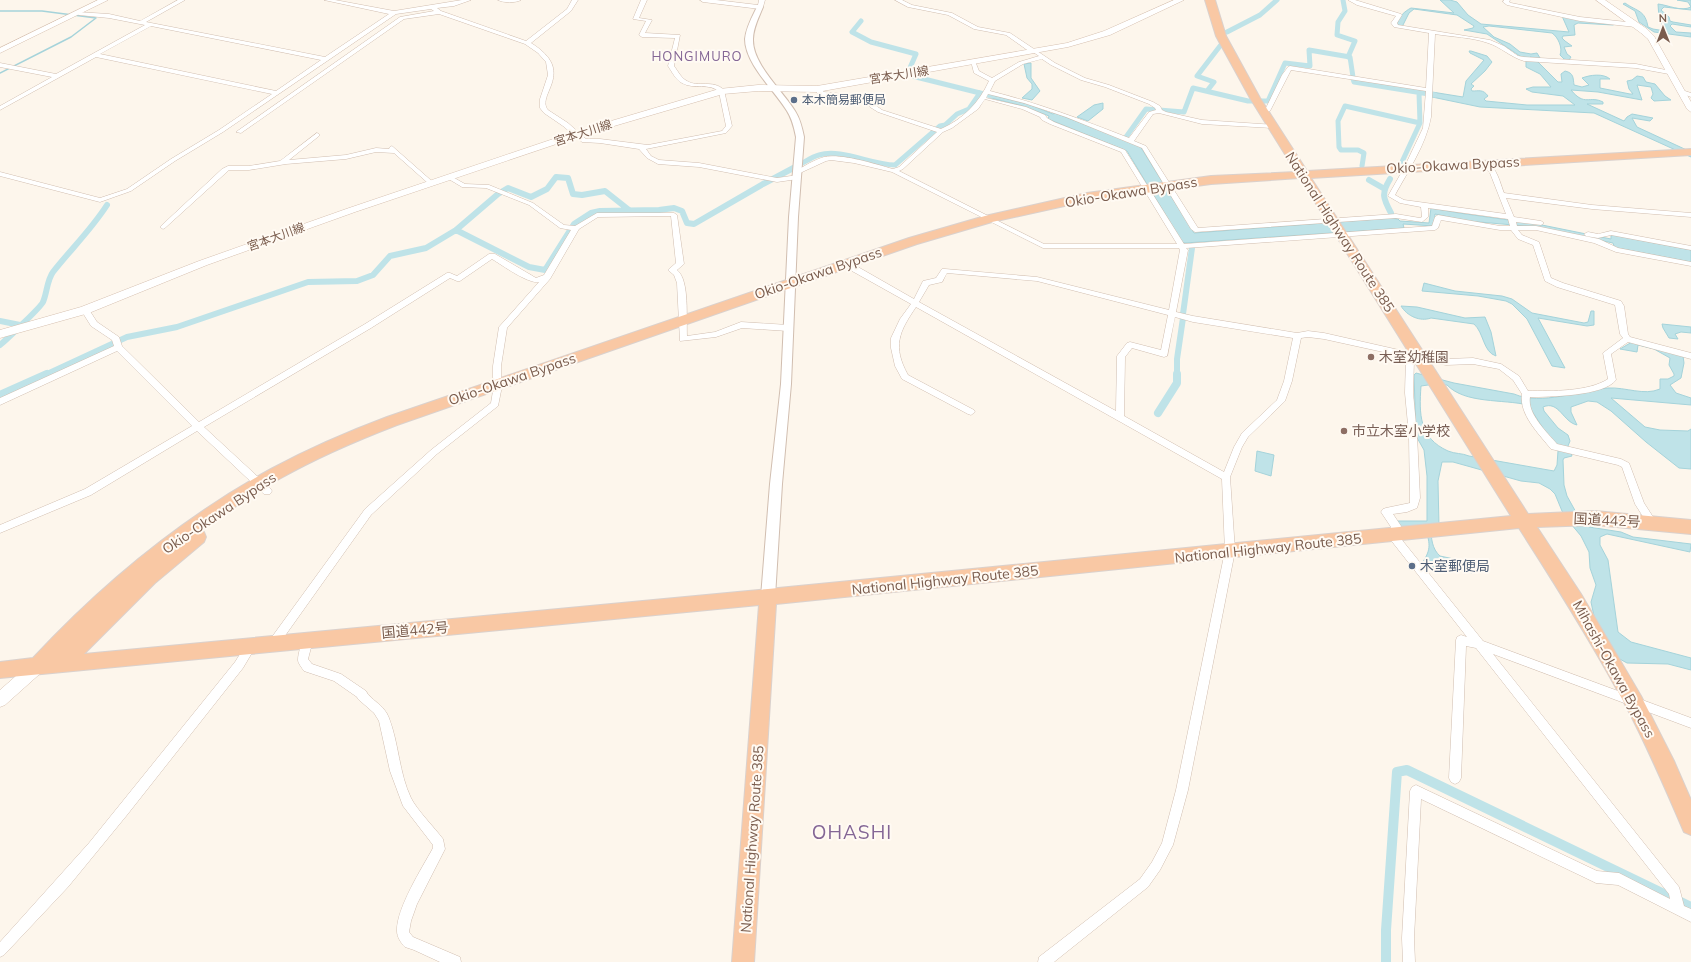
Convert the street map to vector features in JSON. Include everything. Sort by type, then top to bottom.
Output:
[{"type":"highway","name":"National Highway Route 385","points":[[743,962],[768,597],[1524,522],[1415,356],[1273,126],[1220,36],[1210,0]]},
{"type":"highway","name":"Okio-Okawa Bypass","points":[[1488,167],[1691,152]]},
{"type":"highway","name":"Okio-Okawa Bypass","points":[[792,287],[913,241],[995,221],[1049,212],[1149,190],[1211,180],[1691,159]]},
{"type":"highway","name":"Okio-Okawa Bypass","points":[[21,668],[58,643],[137,570],[192,528],[262,487],[381,432],[497,387],[682,323],[792,287],[855,270],[995,221]]},
{"type":"highway","name":"Okio-Okawa Bypass","points":[[61,664],[149,578],[187,545],[262,487]]},
{"type":"highway","name":"国道442号","points":[[1524,522],[1562,518],[1595,518],[1691,527]]},
{"type":"highway","name":"Mihashi-Okawa Bypass","points":[[1524,522],[1576,599],[1634,702],[1667,768],[1691,825]]},
{"type":"highway","name":"国道442号","points":[[21,668],[744,598],[768,597]]},
{"type":"main road","points":[[0,51],[104,0]]},
{"type":"main road","name":"宮本大川線","points":[[0,334],[27,328],[86,310],[197,265],[576,134],[722,92],[743,89],[817,89],[1068,45],[1091,39],[1180,0]]},
{"type":"main road","points":[[1600,0],[1644,31],[1654,42],[1669,72],[1691,109]]},
{"type":"main road","points":[[0,700],[21,668]]},
{"type":"street","points":[[142,22],[182,0]]},
{"type":"street","points":[[327,0],[394,12],[436,10],[527,43],[540,50],[549,62],[551,78],[542,99],[543,107],[547,113],[562,121],[584,141],[600,141],[641,148],[724,132],[730,126],[722,92],[717,87],[692,85],[682,80],[671,66],[678,36],[642,35],[649,20],[636,19],[644,0]]},
{"type":"street","points":[[435,0],[436,10]]},
{"type":"street","points":[[0,174],[100,200],[129,190],[173,160],[240,124],[402,18],[436,10],[468,0]]},
{"type":"street","points":[[501,0],[518,0]]},
{"type":"street","points":[[527,43],[569,10],[575,0]]},
{"type":"street","points":[[703,0],[760,2],[750,35],[749,45],[751,52],[761,69],[777,89],[799,129],[786,384],[776,484],[768,597]]},
{"type":"street","points":[[898,0],[910,6],[950,14],[976,28],[1008,34],[1033,51],[1083,79],[1107,86],[1158,109],[1202,122],[1273,126]]},
{"type":"street","points":[[1352,0],[1359,4],[1399,15],[1394,23],[1396,26],[1488,41],[1502,47],[1516,57],[1623,65],[1669,72]]},
{"type":"street","points":[[1507,0],[1506,2],[1509,4],[1573,18],[1636,25]]},
{"type":"street","points":[[79,12],[142,22],[325,59]]},
{"type":"street","points":[[239,132],[240,124],[276,94],[394,12]]},
{"type":"street","points":[[0,108],[150,24]]},
{"type":"street","points":[[1432,32],[1428,117],[1426,128],[1391,196],[1402,202],[1511,218],[1598,236],[1611,234],[1691,248]]},
{"type":"street","points":[[95,55],[276,94]]},
{"type":"street","points":[[817,89],[823,94],[866,97],[871,100],[873,108],[937,130],[950,127],[972,112],[985,95],[992,80],[1021,63],[1044,57]]},
{"type":"street","points":[[973,62],[976,72],[992,80]]},
{"type":"street","points":[[0,65],[57,76]]},
{"type":"street","points":[[1260,104],[1268,110],[1290,68],[1429,92]]},
{"type":"street","points":[[1682,92],[1691,95]]},
{"type":"street","points":[[985,95],[1026,102],[1054,111],[1144,147],[1168,188],[1197,230],[1435,228],[1438,217],[1500,228],[1536,228],[1596,241],[1616,250],[1691,264]]},
{"type":"street","points":[[985,95],[1024,108],[1043,116],[1044,119],[1052,123],[1123,151],[1149,190],[1184,250],[1164,354],[1130,346],[1121,356],[1120,416]]},
{"type":"street","points":[[1130,141],[1151,113],[1158,109]]},
{"type":"street","points":[[894,171],[901,168],[937,130]]},
{"type":"street","points":[[282,162],[317,135]]},
{"type":"street","points":[[641,148],[649,157],[658,162],[699,165],[777,180],[824,159],[831,158],[854,161],[894,171],[1043,246],[1182,246],[1338,229],[1396,216],[1422,220],[1425,217],[1424,205]]},
{"type":"street","points":[[163,227],[224,170],[232,167],[249,168],[282,162],[346,157],[376,150],[394,150],[431,183]]},
{"type":"street","points":[[1488,167],[1502,195],[1514,229],[1520,237],[1536,244],[1544,270],[1550,282],[1618,303],[1620,306],[1624,334],[1627,339],[1691,356]]},
{"type":"street","points":[[449,177],[464,186],[486,186],[504,192],[531,204],[562,227],[573,228],[597,215],[674,215],[680,264],[672,270],[680,279],[683,339],[716,334],[741,325],[789,320]]},
{"type":"street","points":[[1502,195],[1592,207],[1691,215]]},
{"type":"street","points":[[273,644],[368,512],[434,452],[495,404],[497,387],[496,366],[503,326],[547,278],[573,228]]},
{"type":"street","points":[[0,530],[88,492],[361,330],[450,275],[457,279],[492,256],[528,277],[536,280],[547,278]]},
{"type":"street","points":[[855,270],[1120,416],[1226,477]]},
{"type":"street","points":[[970,412],[905,377],[902,373],[895,348],[894,338],[926,282],[939,280],[946,271],[1037,279],[1172,314],[1222,324],[1297,336],[1308,334],[1324,336],[1446,362],[1473,361],[1501,367],[1516,378],[1526,394]]},
{"type":"street","points":[[86,310],[94,324],[117,343],[198,427],[262,487]]},
{"type":"street","points":[[1044,962],[1144,883],[1156,866],[1167,845],[1182,790],[1230,551],[1226,477],[1238,447],[1245,435],[1281,401],[1288,381],[1297,336]]},
{"type":"street","points":[[1526,394],[1563,393],[1601,386],[1608,383],[1612,380],[1607,353],[1627,339]]},
{"type":"street","points":[[0,402],[117,343]]},
{"type":"street","points":[[1415,356],[1409,393],[1415,498],[1414,505],[1407,508],[1386,512],[1396,526],[1394,536],[1675,891],[1677,903]]},
{"type":"street","points":[[1526,394],[1524,399],[1527,410],[1554,447],[1589,454],[1621,462],[1626,465],[1640,504],[1652,523]]},
{"type":"street","points":[[308,640],[303,660],[308,668],[337,677],[362,694],[362,696],[378,709],[384,719],[396,771],[407,802],[439,843],[439,849],[407,915],[403,929],[404,935],[409,943],[415,944],[455,962]]},
{"type":"street","points":[[1455,778],[1461,640],[1480,645],[1691,723]]},
{"type":"street","points":[[0,951],[41,908],[142,788],[239,665],[251,646]]},
{"type":"street","points":[[1409,962],[1408,938],[1416,790],[1596,877],[1619,879],[1677,903],[1691,916]]},
{"type":"water","points":[[1440,0],[1457,2],[1468,15],[1481,24],[1569,32],[1562,16],[1617,23],[1613,25],[1578,23],[1574,25],[1575,35],[1563,36],[1562,38],[1572,46],[1564,47],[1567,54],[1571,57],[1569,60],[1564,59],[1560,55],[1561,49],[1559,43],[1552,33],[1489,26],[1483,27],[1494,37],[1510,44],[1520,52],[1531,54],[1537,53],[1540,58],[1530,57],[1538,62],[1558,82],[1562,82],[1561,74],[1565,71],[1572,74],[1574,85],[1582,87],[1589,85],[1582,78],[1600,75],[1610,79],[1600,79],[1600,88],[1630,94],[1633,94],[1629,89],[1627,81],[1632,80],[1637,76],[1643,77],[1646,82],[1655,84],[1665,96],[1671,100],[1654,101],[1651,98],[1653,94],[1651,87],[1637,85],[1642,100],[1598,92],[1571,90],[1580,98],[1603,102],[1603,104],[1587,104],[1624,121],[1632,114],[1653,118],[1650,121],[1632,118],[1637,127],[1691,152],[1691,157],[1594,113],[1480,107],[1432,97],[1432,92],[1463,97],[1466,81],[1484,60],[1470,53],[1469,51],[1471,51],[1487,56],[1492,62],[1471,84],[1474,86],[1471,89],[1472,91],[1481,91],[1488,96],[1484,99],[1486,101],[1527,105],[1575,105],[1563,96],[1532,92],[1526,89],[1533,87],[1551,87],[1540,74],[1526,67],[1526,60],[1487,34],[1464,30],[1473,28],[1474,26],[1457,15],[1414,9],[1409,13],[1402,27],[1397,25],[1402,15],[1411,8],[1454,13]]},
{"type":"water","points":[[1677,0],[1691,0],[1691,7],[1688,2]]},
{"type":"water","points":[[1625,3],[1643,14],[1647,21],[1648,27],[1665,31],[1659,18],[1658,4],[1676,8],[1664,7],[1661,10],[1669,17],[1670,21],[1691,25],[1691,27],[1672,24],[1670,26],[1676,32],[1691,33],[1691,37],[1654,32],[1639,22],[1635,11],[1623,4]]},
{"type":"water","points":[[1691,7],[1691,10],[1683,9],[1687,8]]},
{"type":"water","points":[[1031,63],[1031,78],[1040,91],[1032,100],[1022,98],[1032,89],[1032,84],[1027,78],[1024,64]]},
{"type":"water","points":[[988,94],[1028,104],[1053,114],[1055,113],[1140,146],[1194,233],[1390,218],[1398,219],[1400,221],[1429,223],[1431,208],[1537,224],[1611,239],[1611,236],[1613,235],[1691,250],[1691,262],[1617,248],[1613,243],[1536,227],[1468,221],[1435,214],[1434,226],[1403,224],[1404,228],[1185,243],[1182,242],[1127,151],[1048,119],[1049,116],[1023,106],[991,98],[987,96]]},
{"type":"water","points":[[1103,103],[1103,109],[1088,121],[1077,117],[1094,105]]},
{"type":"water","points":[[1424,283],[1455,291],[1502,296],[1512,299],[1532,313],[1584,323],[1588,322],[1591,311],[1594,311],[1594,325],[1587,326],[1538,318],[1565,368],[1552,366],[1527,319],[1512,304],[1506,301],[1478,296],[1422,291]]},
{"type":"water","points":[[1401,306],[1417,307],[1465,318],[1485,317],[1491,332],[1496,356],[1488,351],[1480,332],[1474,324],[1431,318],[1418,319],[1407,313]]},
{"type":"water","points":[[1662,324],[1691,327],[1691,333],[1681,332],[1675,334],[1678,339],[1669,338]]},
{"type":"water","points":[[1632,342],[1683,356],[1684,363],[1681,378],[1670,385],[1676,393],[1691,398],[1691,405],[1611,398],[1645,427],[1660,430],[1688,431],[1691,429],[1691,469],[1679,468],[1646,442],[1611,411],[1597,402],[1588,401],[1571,407],[1571,412],[1577,425],[1568,420],[1553,406],[1543,407],[1544,411],[1558,428],[1568,435],[1570,441],[1568,446],[1572,456],[1564,458],[1563,460],[1564,485],[1567,496],[1582,523],[1589,527],[1621,532],[1633,537],[1691,544],[1690,552],[1607,534],[1600,537],[1600,545],[1608,560],[1618,632],[1631,642],[1691,658],[1691,670],[1668,664],[1627,663],[1607,652],[1594,616],[1591,602],[1596,585],[1590,568],[1589,552],[1581,536],[1562,511],[1555,494],[1550,489],[1539,483],[1521,481],[1453,462],[1442,462],[1438,481],[1439,527],[1431,528],[1432,543],[1440,556],[1486,566],[1488,568],[1468,564],[1472,573],[1447,567],[1422,569],[1420,566],[1429,548],[1425,528],[1395,531],[1389,521],[1427,521],[1427,476],[1424,450],[1416,436],[1414,375],[1416,373],[1454,383],[1536,398],[1548,398],[1608,388],[1648,392],[1660,389],[1660,379],[1668,379],[1674,376],[1669,365],[1670,358],[1654,349],[1638,345],[1637,352],[1620,349]],"holes":[[[1447,385],[1455,391],[1474,398],[1528,405],[1558,451],[1557,465],[1554,471],[1453,453],[1438,446],[1426,432],[1423,424],[1420,406],[1421,386]]]},
{"type":"water","points":[[1257,451],[1274,455],[1271,476],[1255,471]]},
{"type":"waterway","points":[[1227,32],[1260,15],[1277,0]]},
{"type":"waterway","points":[[1343,0],[1345,11],[1338,22],[1337,35],[1355,41],[1348,57]]},
{"type":"waterway","points":[[0,11],[42,11],[96,18],[71,37],[0,73]]},
{"type":"waterway","points":[[861,21],[852,32],[871,42],[916,54],[909,70],[912,76],[980,93]]},
{"type":"waterway","points":[[1207,91],[1214,82],[1197,76],[1220,46]]},
{"type":"waterway","points":[[1126,137],[1146,109],[1184,112],[1193,88],[1248,101],[1268,101],[1285,63],[1310,66],[1309,50],[1348,57]]},
{"type":"waterway","points":[[1348,57],[1350,57],[1353,77]]},
{"type":"waterway","points":[[1353,79],[1354,82],[1435,95]]},
{"type":"waterway","points":[[797,166],[816,156],[828,153],[846,155],[895,165],[940,126],[945,125],[957,114],[969,109],[980,93]]},
{"type":"waterway","points":[[980,93],[992,96]]},
{"type":"waterway","points":[[1419,93],[1420,123]]},
{"type":"waterway","points":[[1362,166],[1364,153],[1358,150],[1341,150],[1339,147],[1338,121],[1345,106],[1420,123]]},
{"type":"waterway","points":[[1401,164],[1420,123]]},
{"type":"waterway","points":[[456,230],[529,267],[545,270],[574,224],[591,213],[600,211],[659,210],[674,208],[682,211],[687,223],[694,224],[799,165]]},
{"type":"waterway","points":[[456,230],[498,194],[508,188],[531,197],[547,189],[556,177],[568,178],[573,194],[582,195],[605,191],[629,210]]},
{"type":"waterway","points":[[1390,179],[1385,189],[1384,196],[1391,213]]},
{"type":"waterway","points":[[1369,180],[1383,188]]},
{"type":"waterway","points":[[0,345],[41,305],[49,279],[53,272],[88,231],[107,205]]},
{"type":"waterway","points":[[45,375],[127,337],[177,327],[308,282],[357,281],[373,275],[390,256],[426,248],[456,230]]},
{"type":"waterway","points":[[1183,314],[1192,248]]},
{"type":"waterway","points":[[1158,413],[1177,383],[1177,359],[1183,318]]},
{"type":"waterway","points":[[0,321],[20,325]]},
{"type":"waterway","points":[[0,395],[47,374]]},
{"type":"waterway","points":[[1386,962],[1386,930],[1397,772],[1407,770],[1691,907]]},
{"type":"place","name":"本木簡易郵便局","points":[[794,100]]},
{"type":"place","name":"木室幼稚園","points":[[1371,357]]},
{"type":"place","name":"市立木室小学校","points":[[1344,431]]},
{"type":"place","name":"木室郵便局","points":[[1412,566]]},
{"type":"district","name":"HONGIMURO","points":[[697,56]]},
{"type":"district","name":"OHASHI","points":[[852,832]]}]
